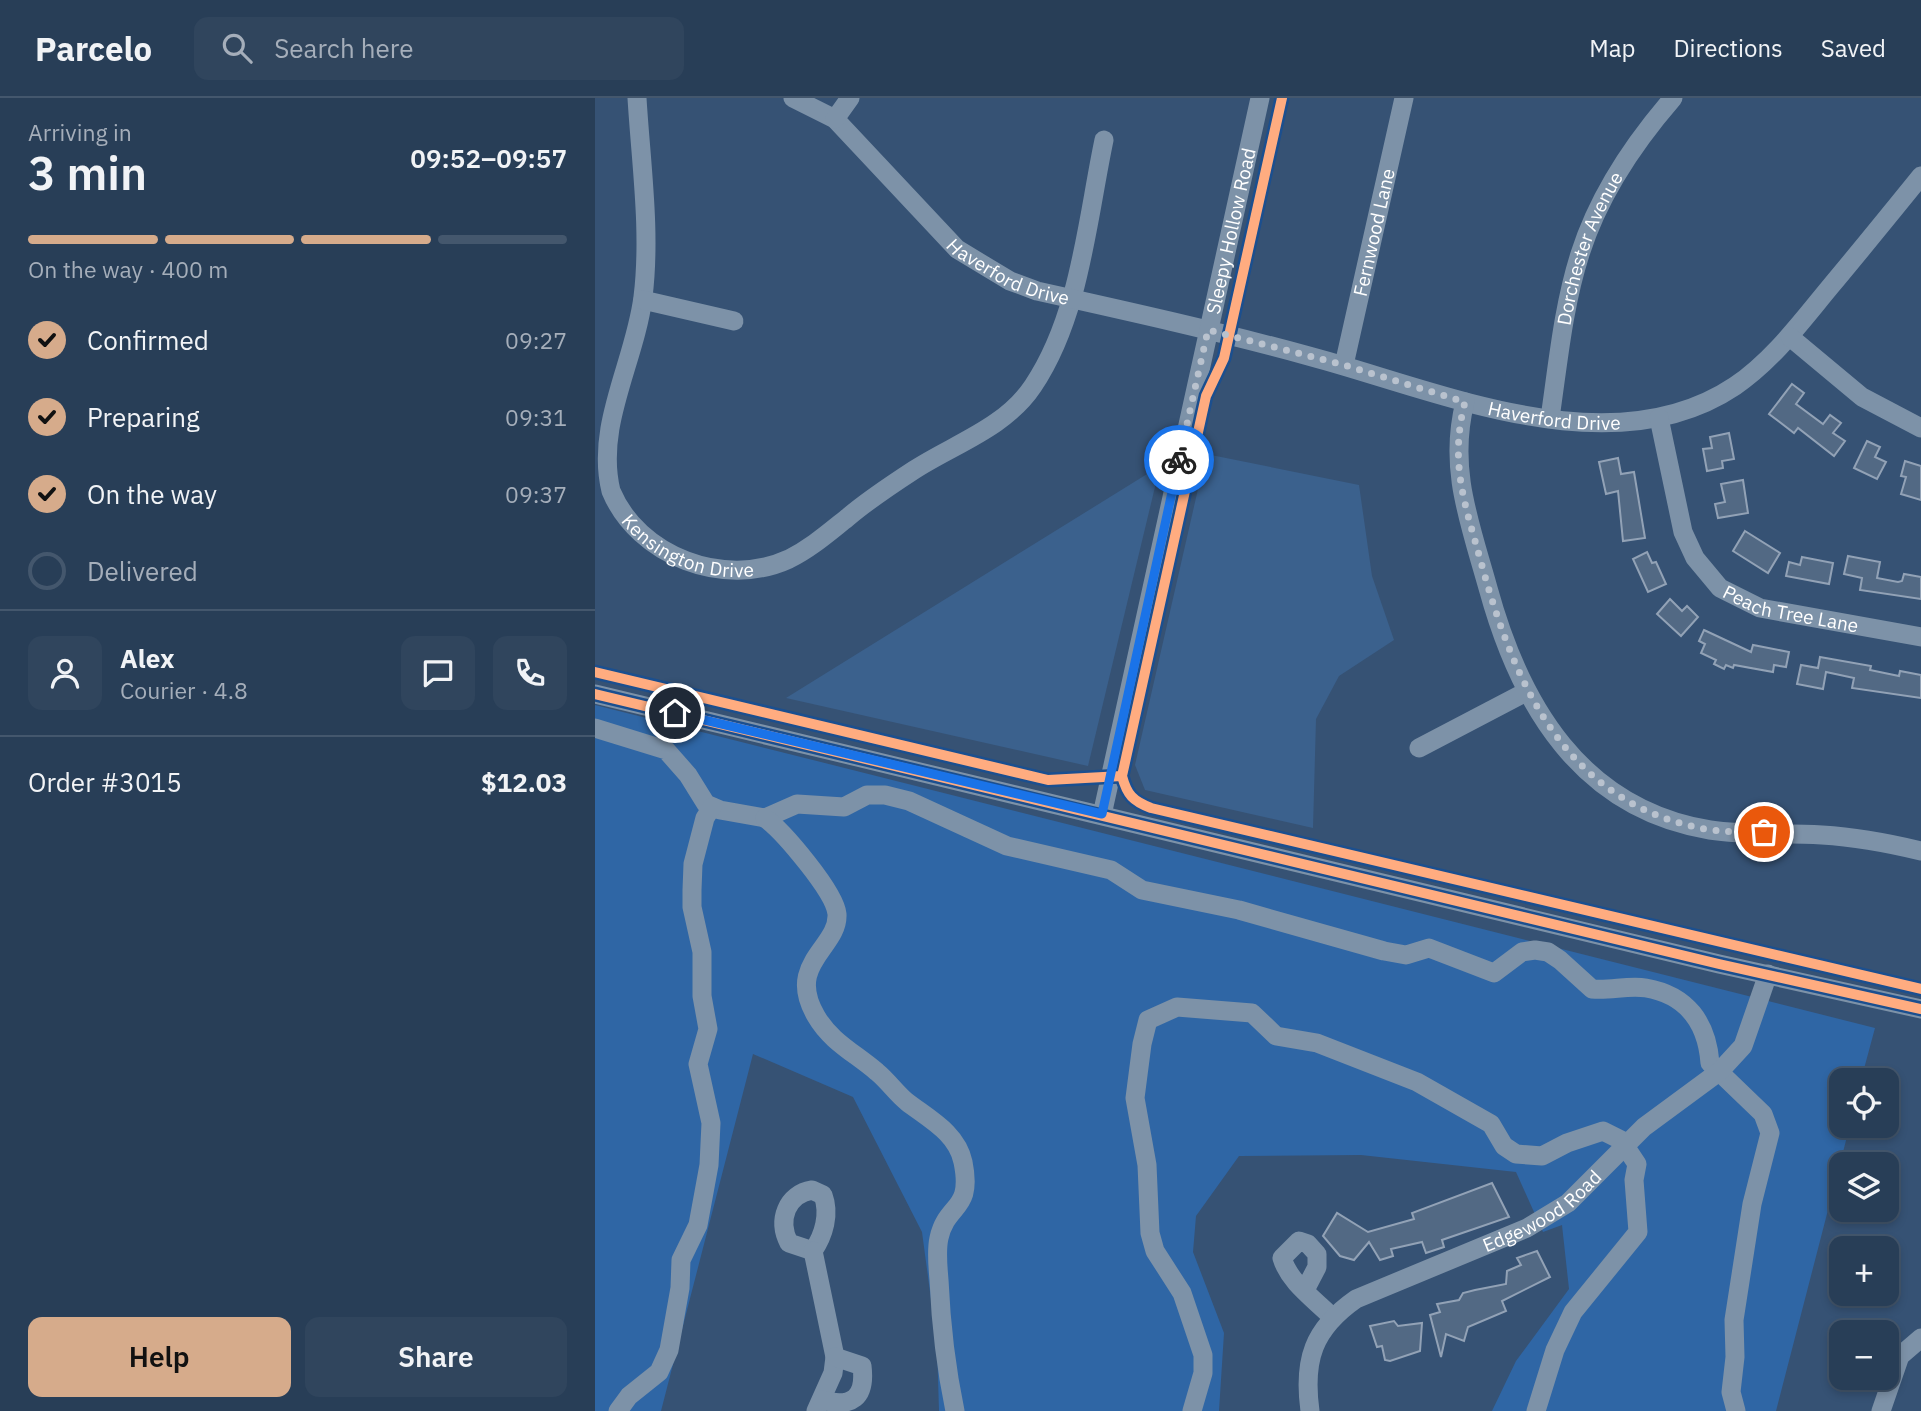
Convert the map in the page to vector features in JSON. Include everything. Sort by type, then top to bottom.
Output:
[{"type":"street","name":"Kensington Drive","points":[[637,98],[646,239],[643,300],[604,432],[605,470],[613,495],[637,531],[655,546],[695,564],[746,568],[786,560],[806,550],[882,491],[934,457],[990,427],[1025,398],[1053,351],[1071,298],[1104,140]]},
{"type":"street","name":"Haverford Drive","points":[[793,98],[835,119],[957,249],[1010,281],[1344,365],[1465,402],[1551,418],[1610,423],[1658,418],[1708,401],[1733,387],[1790,337],[1921,176]]},
{"type":"street","points":[[835,119],[850,98]]},
{"type":"street","name":"Sleepy Hollow Road","points":[[1102,814],[1260,98]]},
{"type":"street","name":"Fernwood Lane","points":[[1344,365],[1404,98]]},
{"type":"street","name":"Dorchester Avenue","points":[[1551,418],[1562,334],[1580,253],[1604,198],[1630,152],[1673,98]]},
{"type":"street","points":[[643,300],[734,321]]},
{"type":"street","points":[[1790,337],[1862,397],[1921,428]]},
{"type":"street","points":[[1465,402],[1457,449],[1459,481],[1492,603],[1526,692],[1553,734],[1584,769],[1624,798],[1666,818],[1713,830],[1823,835],[1921,851]]},
{"type":"street","name":"Peach Tree Lane","points":[[1658,418],[1687,543],[1703,570],[1720,588],[1760,608],[1921,637]]},
{"type":"street","points":[[1419,748],[1526,692]]},
{"type":"street","points":[[595,694],[1921,1009]]},
{"type":"street","points":[[595,728],[666,750],[688,775],[706,804],[765,818],[800,853],[833,902],[837,914],[835,925],[808,974],[806,989],[816,1016],[828,1035],[879,1073],[904,1100],[958,1144],[966,1177],[964,1199],[943,1226],[938,1254],[944,1349],[955,1411]]},
{"type":"street","points":[[765,818],[797,804],[844,807],[875,793],[909,801],[1007,846],[1111,870],[1142,890],[1186,897],[1384,951],[1406,954],[1429,948],[1494,973],[1522,951],[1548,952],[1592,989],[1645,987],[1671,995],[1695,1012],[1709,1048],[1710,1063],[1763,1114],[1770,1133],[1752,1204],[1734,1320],[1735,1357],[1731,1392],[1736,1411]]},
{"type":"street","points":[[618,1411],[629,1395],[659,1372],[669,1350],[680,1288],[681,1260],[698,1225],[709,1165],[711,1123],[698,1064],[706,1041],[707,1015],[702,996],[702,951],[692,907],[692,890],[693,864],[705,818],[712,807]]},
{"type":"street","name":"Edgewood Road","points":[[1331,1316],[1356,1299],[1527,1228],[1568,1203],[1643,1127],[1720,1072],[1742,1046],[1768,974]]},
{"type":"street","points":[[1192,1411],[1203,1373],[1203,1354],[1182,1293],[1153,1242],[1147,1165],[1135,1098],[1148,1020],[1177,1007],[1252,1013],[1276,1036],[1317,1043],[1417,1082],[1490,1124],[1504,1146],[1516,1154],[1542,1156],[1567,1143],[1603,1131],[1621,1140],[1637,1164],[1634,1181],[1638,1232],[1573,1312],[1555,1350],[1536,1411]]},
{"type":"street","points":[[813,1251],[835,1357],[819,1406],[850,1403],[858,1397],[864,1376],[862,1366],[835,1357]]},
{"type":"street","points":[[1305,1290],[1331,1316],[1319,1337],[1310,1362],[1307,1388],[1310,1411]]},
{"type":"street","points":[[1881,1411],[1900,1356],[1921,1338]]},
{"type":"shaded area","points":[[1206,454],[1359,485],[1372,576],[1394,640],[1339,676],[1316,719],[1313,828],[1145,790],[1135,765]]},
{"type":"shaded area","points":[[1160,466],[1088,766],[786,698]]},
{"type":"shaded area","points":[[595,705],[1875,1028],[1864,1068],[1829,1068],[1829,1138],[1847,1138],[1843,1152],[1829,1152],[1829,1206],[1776,1411],[1492,1411],[1516,1361],[1569,1289],[1562,1225],[1543,1232],[1516,1172],[1361,1155],[1239,1156],[1196,1216],[1193,1252],[1224,1333],[1219,1411],[939,1411],[937,1344],[922,1232],[853,1097],[753,1054],[661,1411],[595,1411]]},
{"type":"building","points":[[1792,384],[1804,393],[1796,404],[1823,424],[1830,415],[1841,423],[1833,433],[1845,441],[1834,456],[1798,428],[1794,433],[1769,414]]},
{"type":"building","points":[[1729,433],[1734,459],[1722,461],[1723,468],[1707,471],[1703,449],[1712,448],[1710,437]]},
{"type":"building","points":[[1867,441],[1880,447],[1875,457],[1886,462],[1877,479],[1854,468]]},
{"type":"building","points":[[1618,458],[1621,474],[1634,472],[1645,538],[1623,541],[1618,491],[1606,494],[1599,462]]},
{"type":"building","points":[[1905,461],[1921,466],[1921,500],[1901,494],[1906,477],[1901,476]]},
{"type":"building","points":[[1743,480],[1748,513],[1718,518],[1715,504],[1725,502],[1721,484]]},
{"type":"building","points":[[1745,531],[1780,553],[1768,573],[1733,551]]},
{"type":"building","points":[[1647,552],[1652,563],[1656,562],[1666,584],[1648,592],[1633,559]]},
{"type":"building","points":[[1848,556],[1880,562],[1877,578],[1898,582],[1902,581],[1904,574],[1921,577],[1921,599],[1860,590],[1862,578],[1844,574]]},
{"type":"building","points":[[1802,557],[1833,563],[1829,584],[1786,576],[1789,562],[1800,565]]},
{"type":"building","points":[[1670,599],[1682,611],[1687,606],[1698,617],[1681,636],[1657,614]]},
{"type":"building","points":[[1704,630],[1751,652],[1753,645],[1789,652],[1786,667],[1774,665],[1773,672],[1734,665],[1733,668],[1726,665],[1724,669],[1714,664],[1716,660],[1701,653],[1705,644],[1699,641]]},
{"type":"building","points":[[1820,657],[1871,666],[1870,670],[1899,676],[1900,671],[1921,675],[1921,698],[1852,688],[1854,678],[1826,672],[1823,689],[1797,684],[1801,665],[1818,668]]},
{"type":"building","points":[[1492,1183],[1509,1217],[1442,1240],[1444,1247],[1426,1253],[1422,1242],[1391,1249],[1393,1256],[1380,1260],[1369,1242],[1354,1260],[1340,1256],[1323,1236],[1337,1213],[1368,1232],[1414,1219],[1412,1213]]},
{"type":"building","points":[[1537,1251],[1550,1277],[1502,1301],[1506,1311],[1468,1327],[1464,1341],[1446,1334],[1441,1357],[1430,1315],[1440,1312],[1437,1304],[1459,1300],[1463,1293],[1506,1284],[1507,1271],[1521,1265],[1517,1258]]},
{"type":"building","points":[[1394,1321],[1398,1326],[1422,1323],[1420,1351],[1390,1361],[1385,1360],[1382,1346],[1377,1347],[1370,1326]]},
{"type":"cycle path","points":[[1282,98],[1224,358],[1206,396],[1122,776],[1129,793],[1135,800],[1151,808],[1921,989]]},
{"type":"cycle path","points":[[595,672],[1048,780],[1122,776]]},
{"type":"cycle path","points":[[595,694],[1719,964],[1921,1009]]},
{"type":"way so far","points":[[1179,460],[1208,330],[1344,365],[1465,402],[1457,449],[1459,481],[1492,603],[1526,692],[1538,713],[1568,753],[1584,769],[1644,810],[1688,825],[1713,830],[1764,832]]},
{"type":"route","points":[[675,713],[1102,814],[1179,460]]}]
